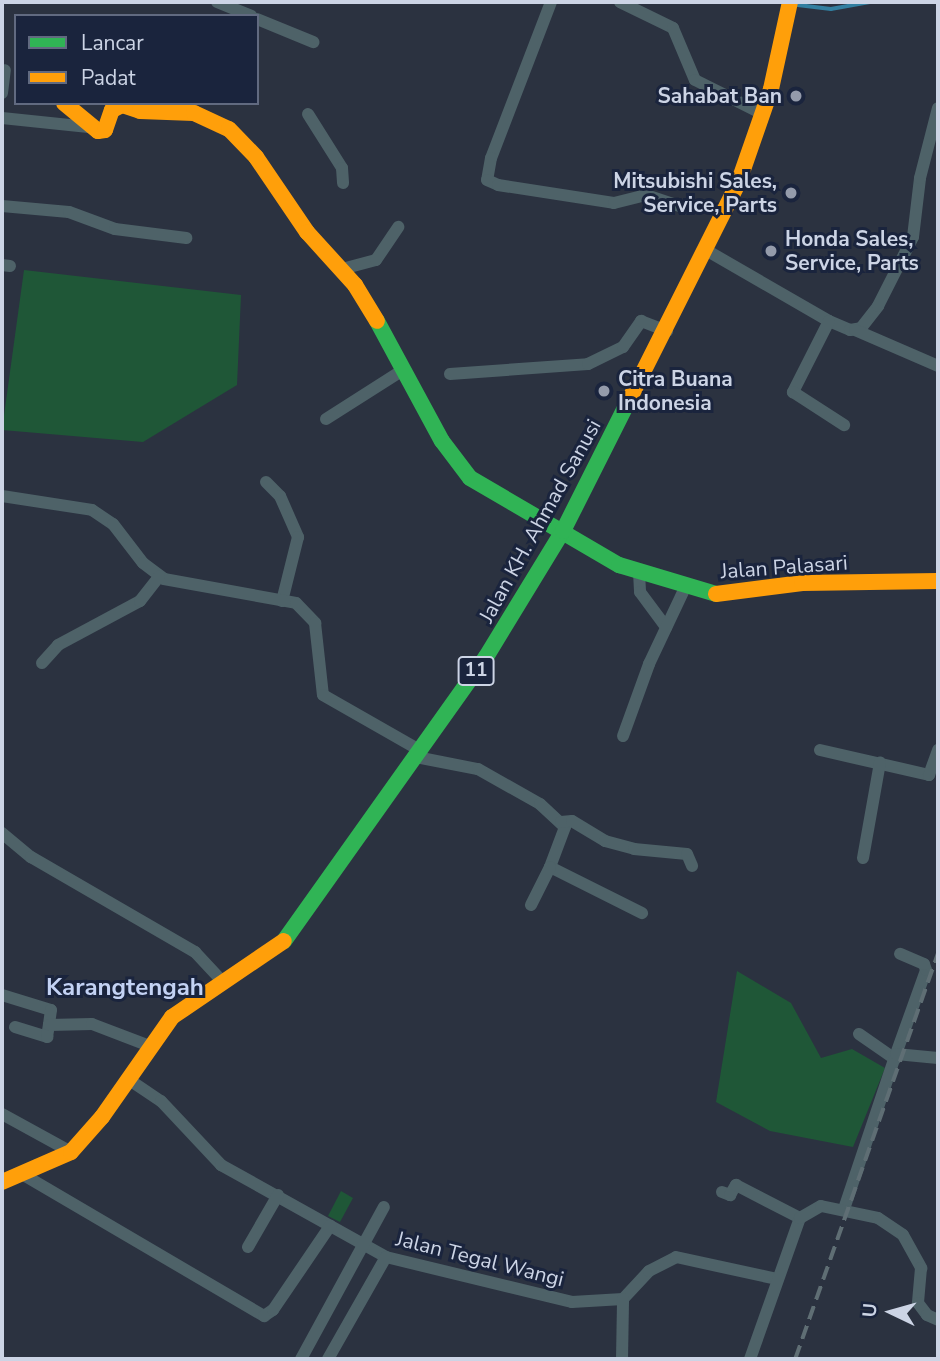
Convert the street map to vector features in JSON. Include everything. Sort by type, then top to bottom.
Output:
[{"type":"main road","name":"Jalan KH. Ahmad Sanusi","points":[[2,1182],[71,1152],[172,1017],[223,982],[259,962],[297,928],[517,610],[562,531],[667,331],[739,181],[763,114],[790,2]]},
{"type":"main road","points":[[66,105],[89,127]]},
{"type":"main road","name":"Jalan Palasari","points":[[89,127],[105,130],[116,105],[194,113],[210,119],[244,143],[342,269],[404,370],[442,441],[470,478],[619,565],[685,588],[726,596],[802,583],[938,581]]},
{"type":"street","points":[[217,2],[245,14]]},
{"type":"street","points":[[551,2],[491,158],[487,180],[498,185],[614,204],[646,195],[688,209]]},
{"type":"street","points":[[620,2],[673,28],[695,80],[763,114]]},
{"type":"street","points":[[259,20],[313,42]]},
{"type":"street","points":[[2,93],[7,70]]},
{"type":"street","points":[[855,330],[878,306],[913,237],[920,177],[938,108]]},
{"type":"street","points":[[308,114],[342,168],[343,183]]},
{"type":"street","points":[[2,118],[89,127]]},
{"type":"street","points":[[2,206],[69,212],[115,229],[186,238]]},
{"type":"street","points":[[342,269],[376,260],[398,227]]},
{"type":"street","points":[[706,250],[829,321],[938,366]]},
{"type":"street","points":[[450,374],[588,364],[623,347],[641,321],[667,331]]},
{"type":"street","points":[[829,321],[793,393],[844,425]]},
{"type":"street","points":[[326,419],[404,370]]},
{"type":"street","points":[[266,482],[279,496],[298,537],[282,601]]},
{"type":"street","points":[[2,496],[92,510],[113,524],[159,577],[177,584],[296,603],[315,623],[323,695],[418,754],[492,775],[561,822],[565,834],[531,905]]},
{"type":"street","points":[[639,572],[643,599],[666,627]]},
{"type":"street","points":[[42,663],[58,645],[140,601],[159,577]]},
{"type":"street","points":[[623,736],[666,627],[685,588]]},
{"type":"street","points":[[820,750],[929,775],[938,750]]},
{"type":"street","points":[[863,858],[880,763]]},
{"type":"street","points":[[561,822],[572,821],[605,841],[634,849],[687,854],[692,866]]},
{"type":"street","points":[[2,833],[32,857],[195,952],[223,982]]},
{"type":"street","points":[[551,867],[642,913]]},
{"type":"street","points":[[844,1209],[926,970],[924,964],[900,954]]},
{"type":"street","points":[[2,995],[50,1010],[47,1037],[15,1027]]},
{"type":"street","points":[[49,1026],[92,1024],[150,1046]]},
{"type":"street","points":[[859,1034],[896,1056],[938,1058]]},
{"type":"street","name":"Jalan Tegal Wangi","points":[[128,1079],[161,1101],[221,1165],[386,1257],[572,1302],[623,1299]]},
{"type":"street","points":[[2,1114],[71,1152]]},
{"type":"street","points":[[22,1174],[264,1315],[273,1310],[330,1226]]},
{"type":"street","points":[[722,1192],[730,1195],[736,1185],[800,1218]]},
{"type":"street","points":[[248,1247],[278,1195]]},
{"type":"street","points":[[750,1359],[800,1218],[821,1206],[878,1217],[904,1235],[921,1268],[918,1303],[927,1315],[938,1320]]},
{"type":"street","points":[[301,1359],[384,1207]]},
{"type":"street","points":[[328,1359],[386,1257]]},
{"type":"street","points":[[622,1359],[623,1299],[649,1271],[676,1257],[777,1279]]},
{"type":"green space","points":[[24,270],[241,295],[237,385],[143,442],[2,430]]},
{"type":"green space","points":[[737,971],[791,1003],[821,1058],[852,1049],[885,1068],[853,1147],[770,1131],[716,1102]]},
{"type":"green space","points":[[341,1191],[353,1198],[340,1222],[328,1216]]},
{"type":"waterway","points":[[798,5],[831,9],[869,2]]},
{"type":"railway","points":[[795,1359],[938,954]]},
{"type":"traffic: fast","points":[[377,321],[442,441],[470,478],[619,565],[716,594]]},
{"type":"traffic: fast","points":[[284,941],[486,657],[563,531],[628,402]]},
{"type":"traffic: slow","points":[[628,402],[739,181],[771,89],[790,2]]},
{"type":"traffic: slow","points":[[66,105],[98,131],[105,130],[112,110],[122,105]]},
{"type":"traffic: slow","points":[[122,105],[140,111],[194,113],[229,129],[256,157],[307,232],[355,285],[377,321]]},
{"type":"traffic: slow","points":[[716,594],[802,583],[938,581]]},
{"type":"traffic: slow","points":[[2,1182],[71,1152],[102,1117],[172,1017],[284,941]]},
{"type":"place","name":"Sahabat Ban","points":[[796,96]]},
{"type":"place","name":"Mitsubishi Sales, Service, Parts","points":[[791,193]]},
{"type":"place","name":"Honda Sales, Service, Parts","points":[[771,251]]},
{"type":"place","name":"Citra Buana Indonesia","points":[[604,391]]},
{"type":"district","name":"Karangtengah","points":[[125,988]]}]
